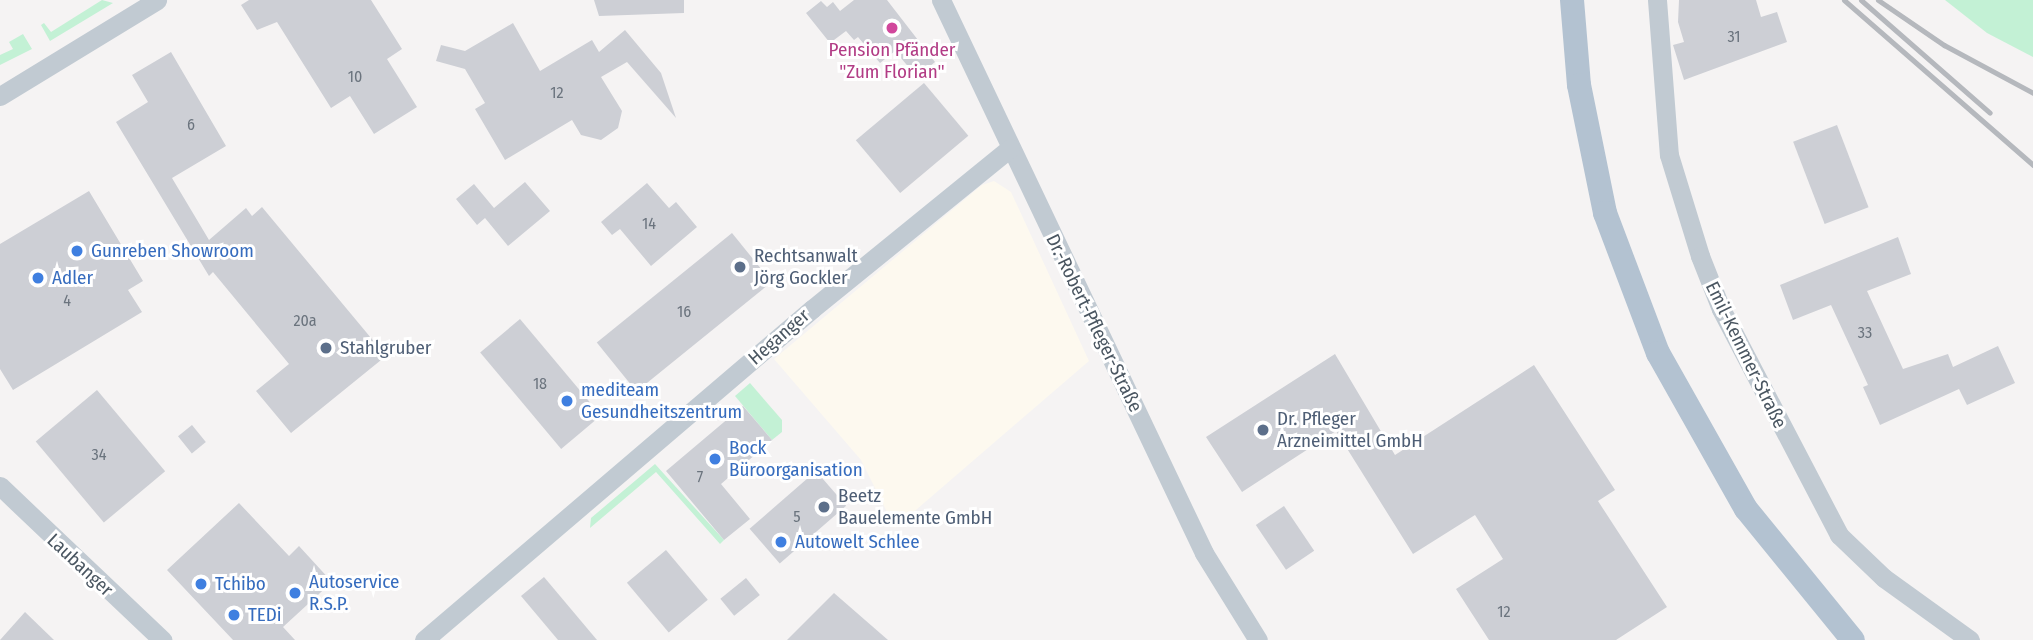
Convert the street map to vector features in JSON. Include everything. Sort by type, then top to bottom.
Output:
[{"type":"main road","points":[[1572,0],[1580,85],[1605,212],[1658,354],[1746,509],[1835,629],[1853,640]]},
{"type":"street","points":[[0,96],[157,0]]},
{"type":"street","name":"Dr.-Robert-Pfleger-Straße","points":[[941,0],[1204,553],[1258,640]]},
{"type":"street","name":"Emil-Kemmer-Straße","points":[[1657,0],[1669,155],[1700,256],[1721,309],[1839,535],[1884,578],[1970,640]]},
{"type":"street","name":"Heganger","points":[[424,640],[812,309],[1010,148]]},
{"type":"street","name":"Laubanger","points":[[0,486],[162,640]]},
{"type":"shaded area","points":[[994,181],[1011,192],[1089,361],[895,528],[861,460],[774,359],[982,185]]},
{"type":"green space","points":[[102,0],[113,3],[50,41],[41,25],[44,23],[51,32]]},
{"type":"green space","points":[[1945,0],[2033,0],[2033,57],[1987,33]]},
{"type":"green space","points":[[23,34],[32,49],[0,65],[0,55],[13,49],[9,42]]},
{"type":"green space","points":[[750,383],[782,420],[782,432],[772,440],[735,396]]},
{"type":"green space","points":[[655,464],[724,540],[720,544],[656,472],[590,528],[591,518]]},
{"type":"building","points":[[249,0],[371,0],[402,49],[387,59],[417,107],[374,134],[350,96],[331,108],[277,22],[257,30],[241,5]]},
{"type":"building","points":[[594,0],[684,0],[684,13],[599,16]]},
{"type":"building","points":[[854,0],[887,0],[935,62],[917,77],[895,51],[880,63],[858,37],[854,40],[846,31],[830,43],[806,13],[821,1],[827,7],[833,2],[840,11]]},
{"type":"building","points":[[1679,0],[1756,0],[1761,17],[1777,12],[1787,42],[1684,80],[1673,45],[1684,42],[1678,22]]},
{"type":"building","points":[[513,23],[540,71],[592,40],[599,52],[625,30],[661,73],[676,118],[627,62],[601,77],[622,111],[618,128],[601,140],[581,135],[572,120],[505,160],[475,109],[485,103],[465,69],[436,61],[441,45],[465,51]]},
{"type":"building","points":[[171,52],[226,146],[172,178],[209,240],[246,208],[252,216],[262,207],[386,356],[291,433],[256,391],[289,364],[213,272],[209,276],[116,122],[148,102],[132,75]]},
{"type":"building","points":[[924,83],[968,136],[900,193],[856,140]]},
{"type":"building","points":[[1837,125],[1869,207],[1825,224],[1793,142]]},
{"type":"building","points":[[525,182],[550,211],[508,246],[485,218],[477,225],[456,199],[474,184],[494,208]]},
{"type":"building","points":[[647,183],[669,208],[676,202],[697,227],[651,266],[620,229],[612,235],[601,222]]},
{"type":"building","points":[[89,191],[143,281],[128,290],[142,312],[13,390],[0,369],[0,244]]},
{"type":"building","points":[[732,233],[772,282],[636,391],[597,343]]},
{"type":"building","points":[[1898,237],[1911,274],[1867,291],[1903,369],[1948,354],[1953,367],[1998,346],[2015,383],[1967,405],[1959,389],[1880,425],[1863,387],[1868,385],[1831,305],[1793,320],[1780,285]]},
{"type":"building","points":[[520,319],[601,416],[561,449],[480,352]]},
{"type":"building","points":[[1335,354],[1395,455],[1534,365],[1615,490],[1598,501],[1667,607],[1616,640],[1489,640],[1456,589],[1503,559],[1475,515],[1413,554],[1336,431],[1242,492],[1206,437]]},
{"type":"building","points":[[97,390],[165,471],[104,523],[36,441]]},
{"type":"building","points":[[743,406],[772,440],[721,484],[750,519],[724,540],[666,471]]},
{"type":"building","points":[[192,425],[206,442],[192,453],[178,436]]},
{"type":"building","points":[[816,471],[846,506],[780,563],[750,529]]},
{"type":"building","points":[[239,503],[289,556],[299,546],[332,582],[283,627],[295,640],[233,640],[167,570]]},
{"type":"building","points":[[1284,506],[1314,551],[1286,570],[1256,525]]},
{"type":"building","points":[[666,550],[708,600],[669,633],[627,583]]},
{"type":"building","points":[[544,577],[597,640],[558,640],[521,596]]},
{"type":"building","points":[[746,578],[760,595],[734,616],[720,599]]},
{"type":"building","points":[[834,593],[888,640],[787,640]]},
{"type":"building","points":[[25,612],[54,640],[0,640]]},
{"type":"railway","points":[[1844,0],[2033,165]]},
{"type":"railway","points":[[1861,0],[1990,113]]},
{"type":"railway","points":[[1878,0],[1944,45],[2033,93]]},
{"type":"place","name":"Pension Pfänder \"Zum Florian\"","points":[[892,28]]},
{"type":"place","name":"Gunreben Showroom","points":[[77,251]]},
{"type":"place","name":"Rechtsanwalt Jörg Gockler","points":[[740,267]]},
{"type":"place","name":"Adler","points":[[38,278]]},
{"type":"place","name":"Stahlgruber","points":[[326,348]]},
{"type":"place","name":"mediteam Gesundheitszentrum","points":[[567,401]]},
{"type":"place","name":"Dr. Pfleger Arzneimittel GmbH","points":[[1263,430]]},
{"type":"place","name":"Bock Büroorganisation","points":[[715,459]]},
{"type":"place","name":"Beetz Bauelemente GmbH","points":[[824,507]]},
{"type":"place","name":"Autowelt Schlee","points":[[781,542]]},
{"type":"place","name":"Tchibo","points":[[201,584]]},
{"type":"place","name":"Autoservice R.S.P.","points":[[295,593]]},
{"type":"place","name":"TEDi","points":[[234,615]]}]
